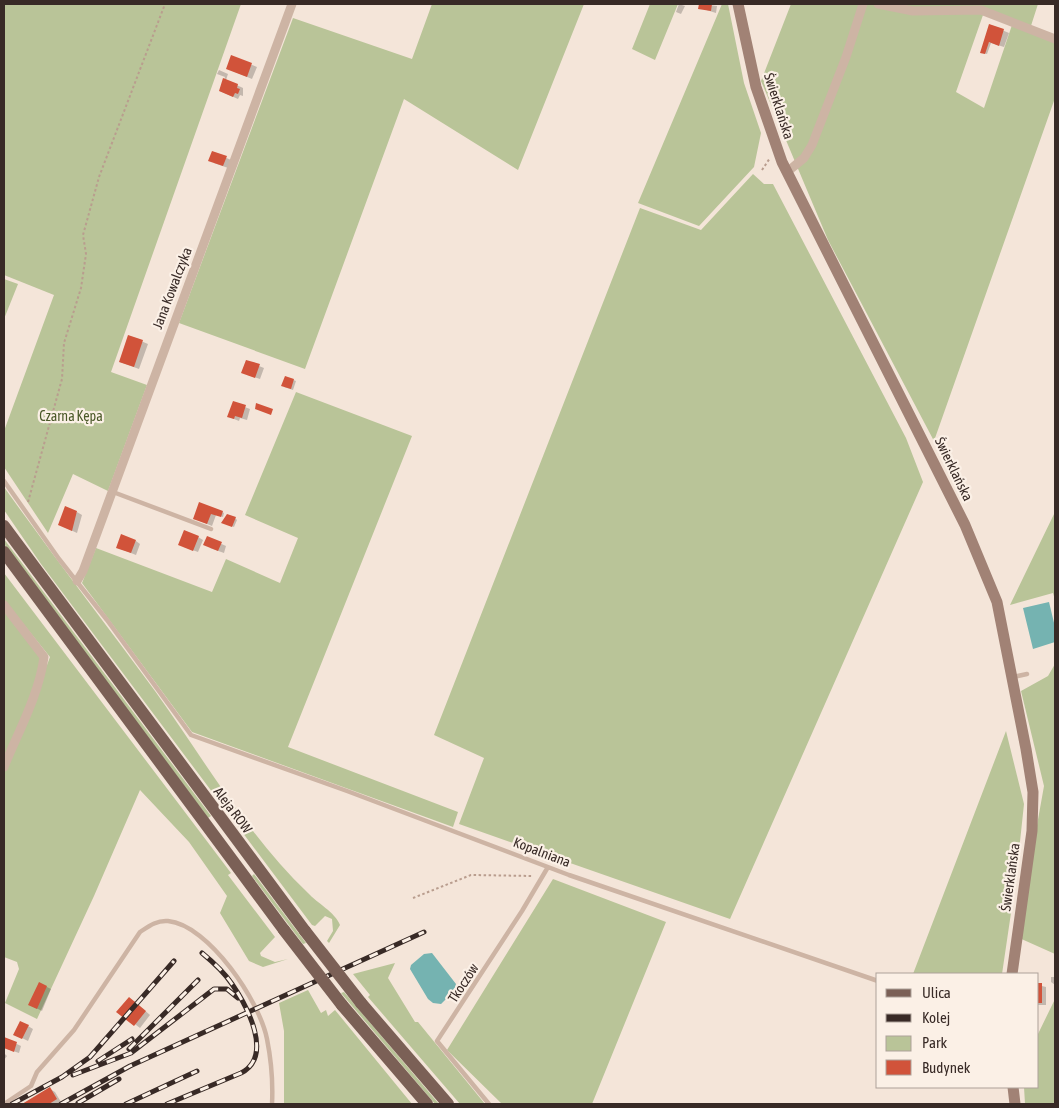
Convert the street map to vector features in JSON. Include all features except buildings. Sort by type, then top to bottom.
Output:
[{"type":"main road","name":"Aleja ROW","points":[[4,526],[305,931],[361,1003],[448,1104]]},
{"type":"main road","points":[[4,552],[284,930],[342,1005],[427,1104]]},
{"type":"street","name":"Jana Kowalczyka","points":[[77,581],[83,571],[113,492],[140,412],[292,4]]},
{"type":"street","name":"Świerklańska","points":[[738,4],[756,87],[787,172],[902,397],[976,550],[997,602],[1031,772],[1033,811],[1012,973]]},
{"type":"street","points":[[787,172],[804,158],[812,145],[846,57],[863,4]]},
{"type":"street","points":[[878,4],[904,10],[981,10],[1055,40]]},
{"type":"street","points":[[4,605],[44,657],[43,669],[31,702],[4,767]]},
{"type":"street","points":[[1013,1088],[1015,1104]]},
{"type":"lane","points":[[4,481],[77,581]]},
{"type":"lane","points":[[113,492],[211,530]]},
{"type":"lane","name":"Kopalniana","points":[[77,581],[191,735],[548,866],[876,980]]},
{"type":"lane","points":[[1013,677],[1027,674]]},
{"type":"lane","name":"Tkoczów","points":[[489,1104],[437,1041],[461,1007],[548,866]]},
{"type":"lane","points":[[4,1104],[31,1086],[37,1072],[74,1030],[140,932],[151,925],[170,921],[194,933],[217,952],[249,992],[267,1039],[272,1104]]},
{"type":"path","points":[[26,512],[62,378],[64,343],[81,288],[86,254],[82,235],[99,177],[165,4]]},
{"type":"path","points":[[412,898],[461,878],[478,874],[542,878]]},
{"type":"green space","name":"Czarna Kępa","points":[[4,4],[241,4],[111,372],[147,385],[108,491],[73,474],[48,533],[4,467],[4,431],[54,295],[4,275]]},
{"type":"green space","points":[[432,4],[584,4],[518,170],[404,99],[305,369],[179,323],[293,18],[412,59]]},
{"type":"green space","points":[[650,4],[678,4],[655,60],[632,49]]},
{"type":"green space","points":[[722,4],[728,4],[744,83],[761,133],[754,167],[699,226],[638,203]]},
{"type":"green space","points":[[791,4],[1038,4],[1029,32],[1055,43],[1055,98],[934,441],[828,240],[761,81]],"holes":[[[983,15],[1012,25],[984,108],[956,92]]]},
{"type":"green space","points":[[753,174],[764,184],[773,184],[906,438],[923,482],[730,919],[459,824],[484,758],[434,735],[640,208],[701,230]]},
{"type":"green space","points":[[4,279],[18,284],[4,319]]},
{"type":"green space","points":[[296,392],[412,436],[288,747],[458,812],[453,827],[192,732],[82,583],[96,548],[212,592],[226,559],[280,583],[298,538],[245,515]]},
{"type":"green space","points":[[4,487],[155,691],[253,831],[293,878],[338,920],[340,925],[329,943],[327,941],[333,931],[332,919],[325,916],[315,926],[312,925],[41,564],[4,510]]},
{"type":"green space","points":[[1055,512],[1055,600],[1053,593],[1010,605]]},
{"type":"green space","points":[[4,539],[211,816],[208,818],[4,544]]},
{"type":"green space","points":[[4,573],[231,873],[228,875],[275,937],[260,953],[261,956],[275,962],[288,959],[263,967],[249,961],[220,913],[227,896],[189,842],[140,790],[94,896],[37,1019],[5,1003],[19,969],[17,962],[4,957],[4,607],[47,665],[50,657],[4,600]]},
{"type":"green space","points":[[1055,664],[1055,954],[1017,937],[1044,786],[1021,691],[1048,676]]},
{"type":"green space","points":[[1006,731],[1024,804],[1016,879],[1002,973],[913,973]]},
{"type":"green space","points":[[254,874],[306,943],[303,944],[252,876]]},
{"type":"green space","points":[[553,879],[666,922],[592,1104],[502,1104],[447,1050]]},
{"type":"green space","points":[[395,963],[388,978],[415,1022],[418,1022],[485,1104],[460,1104],[368,997],[370,995],[353,974]]},
{"type":"green space","points":[[308,990],[321,1013],[326,1010],[328,1016],[335,1010],[412,1104],[284,1104],[284,1031],[279,1003]]},
{"type":"green space","points":[[344,992],[439,1104],[435,1104],[341,993]]},
{"type":"green space","points":[[1055,999],[1055,1104],[1025,1104],[1024,1088],[1039,1088],[1039,1032]]},
{"type":"water","points":[[1049,602],[1055,627],[1055,642],[1033,649],[1023,608]]},
{"type":"water","points":[[432,953],[456,984],[454,991],[441,1004],[433,1003],[428,999],[410,969],[411,965],[424,954]]},
{"type":"railway","points":[[61,1104],[130,1066],[424,932]]},
{"type":"railway","points":[[167,1104],[241,1073],[251,1065],[256,1055],[257,1043],[254,1030],[244,1005],[225,975],[202,953]]},
{"type":"railway","points":[[12,1104],[62,1077],[90,1057],[174,961]]},
{"type":"railway","points":[[129,1049],[198,980]]},
{"type":"railway","points":[[73,1075],[131,1053],[214,989],[227,989],[238,998]]},
{"type":"railway","points":[[98,1061],[132,1039]]},
{"type":"railway","points":[[126,1104],[197,1071]]},
{"type":"railway","points":[[78,1103],[119,1079]]}]
